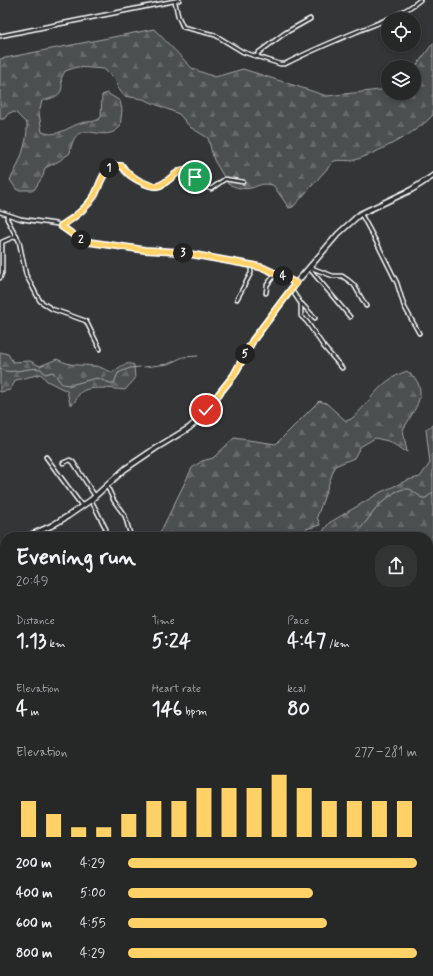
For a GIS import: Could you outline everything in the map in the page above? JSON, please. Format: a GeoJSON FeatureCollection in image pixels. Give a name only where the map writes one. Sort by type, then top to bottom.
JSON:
{"type":"FeatureCollection","features":[{"type":"Feature","properties":{"kind":"street"},"geometry":{"type":"LineString","coordinates":[[0,36],[179,0]]}},
{"type":"Feature","properties":{"kind":"street"},"geometry":{"type":"LineString","coordinates":[[175,2],[178,16],[183,27],[214,35],[257,57],[273,63],[285,64],[325,44],[411,7],[420,0]]}},
{"type":"Feature","properties":{"kind":"street"},"geometry":{"type":"LineString","coordinates":[[257,57],[258,53],[284,33],[310,19]]}},
{"type":"Feature","properties":{"kind":"street"},"geometry":{"type":"LineString","coordinates":[[61,226],[82,210],[94,196],[102,178],[109,168],[115,165],[122,166],[130,176],[154,186],[161,185],[171,176],[184,170],[192,173],[198,184],[211,189],[225,179],[243,182]]}},
{"type":"Feature","properties":{"kind":"street"},"geometry":{"type":"LineString","coordinates":[[38,532],[55,525],[96,496],[125,469],[189,428],[198,420],[234,375],[253,340],[291,289],[338,234],[360,214],[411,190],[433,176]]}},
{"type":"Feature","properties":{"kind":"street"},"geometry":{"type":"LineString","coordinates":[[0,212],[61,226],[82,241],[145,250],[179,252],[251,265],[276,273],[296,283]]}},
{"type":"Feature","properties":{"kind":"street"},"geometry":{"type":"LineString","coordinates":[[360,214],[379,247],[396,283],[404,306],[419,333]]}},
{"type":"Feature","properties":{"kind":"street"},"geometry":{"type":"LineString","coordinates":[[8,215],[7,219],[16,236],[26,275],[40,301],[52,309],[86,321],[100,349]]}},
{"type":"Feature","properties":{"kind":"street"},"geometry":{"type":"LineString","coordinates":[[0,278],[2,273],[2,242],[3,240],[16,236]]}},
{"type":"Feature","properties":{"kind":"street"},"geometry":{"type":"LineString","coordinates":[[237,299],[251,273],[251,265]]}},
{"type":"Feature","properties":{"kind":"street"},"geometry":{"type":"LineString","coordinates":[[309,267],[333,276],[342,276],[348,280],[354,285],[366,306]]}},
{"type":"Feature","properties":{"kind":"street"},"geometry":{"type":"LineString","coordinates":[[309,267],[350,317]]}},
{"type":"Feature","properties":{"kind":"street"},"geometry":{"type":"LineString","coordinates":[[266,293],[267,285],[276,273]]}},
{"type":"Feature","properties":{"kind":"street"},"geometry":{"type":"LineString","coordinates":[[291,289],[301,304],[315,318]]}},
{"type":"Feature","properties":{"kind":"street"},"geometry":{"type":"LineString","coordinates":[[301,304],[301,316],[342,368]]}},
{"type":"Feature","properties":{"kind":"street"},"geometry":{"type":"LineString","coordinates":[[46,458],[82,506]]}},
{"type":"Feature","properties":{"kind":"street"},"geometry":{"type":"LineString","coordinates":[[63,463],[70,460],[73,462],[96,496]]}},
{"type":"Feature","properties":{"kind":"street"},"geometry":{"type":"LineString","coordinates":[[107,486],[114,501],[125,516],[130,532]]}},
{"type":"Feature","properties":{"kind":"street"},"geometry":{"type":"LineString","coordinates":[[90,500],[106,529],[106,532]]}},
{"type":"Feature","properties":{"kind":"green space"},"geometry":{"type":"Polygon","coordinates":[[[154,29],[193,69],[215,77],[243,69],[327,96],[381,90],[381,100],[421,100],[421,60],[433,43],[433,115],[408,135],[374,152],[355,160],[334,161],[293,207],[289,208],[273,185],[263,184],[245,189],[228,184],[214,160],[208,138],[190,127],[179,114],[143,99],[124,96],[118,88],[116,81],[104,69],[77,67],[65,71],[61,79],[62,89],[58,94],[42,101],[39,113],[42,132],[48,134],[58,133],[81,123],[99,119],[101,117],[102,95],[107,93],[120,101],[122,110],[120,127],[113,132],[105,134],[84,132],[78,134],[73,141],[70,153],[59,161],[45,168],[43,176],[34,190],[17,190],[10,180],[22,153],[26,139],[27,124],[15,112],[9,113],[4,119],[0,119],[0,59],[154,29]]]}},
{"type":"Feature","properties":{"kind":"green space"},"geometry":{"type":"Polygon","coordinates":[[[0,352],[8,354],[13,362],[30,361],[40,366],[57,359],[71,364],[97,366],[113,372],[123,365],[131,364],[134,365],[135,379],[125,390],[95,388],[84,391],[79,394],[73,404],[70,404],[67,391],[47,381],[41,374],[16,380],[10,390],[0,392],[0,352]]]}},
{"type":"Feature","properties":{"kind":"green space"},"geometry":{"type":"Polygon","coordinates":[[[407,371],[415,378],[419,385],[420,392],[416,407],[403,430],[407,452],[388,441],[375,438],[360,447],[354,458],[335,466],[317,517],[320,525],[306,529],[305,532],[160,532],[192,468],[202,461],[213,458],[234,438],[276,444],[319,401],[326,403],[346,421],[351,419],[358,412],[381,386],[397,375],[407,371]]]}},
{"type":"Feature","properties":{"kind":"green space"},"geometry":{"type":"Polygon","coordinates":[[[433,425],[433,532],[323,532],[329,523],[381,492],[408,480],[420,477],[430,463],[426,429],[433,425]]]}},
{"type":"Feature","properties":{"kind":"waterway"},"geometry":{"type":"LineString","coordinates":[[144,367],[168,364],[183,357],[198,356]]}},
{"type":"Feature","properties":{"kind":"waterway"},"geometry":{"type":"LineString","coordinates":[[0,369],[9,372],[36,368],[41,369],[45,374],[53,372],[62,384],[70,385],[97,378],[114,383],[118,373],[130,368],[140,367]]}},
{"type":"Feature","properties":{"kind":"waterway"},"geometry":{"type":"LineString","coordinates":[[358,532],[379,505],[395,492],[403,489],[410,489],[422,498],[426,498],[433,492]]}},
{"type":"Feature","properties":{"kind":"route"},"geometry":{"type":"LineString","coordinates":[[195,177],[188,170],[184,170],[171,176],[167,182],[154,186],[145,184],[130,176],[122,166],[112,166],[102,178],[94,196],[73,219],[61,226],[82,241],[145,250],[179,252],[251,265],[264,268],[296,283],[253,340],[234,375],[206,410]]}}]}
